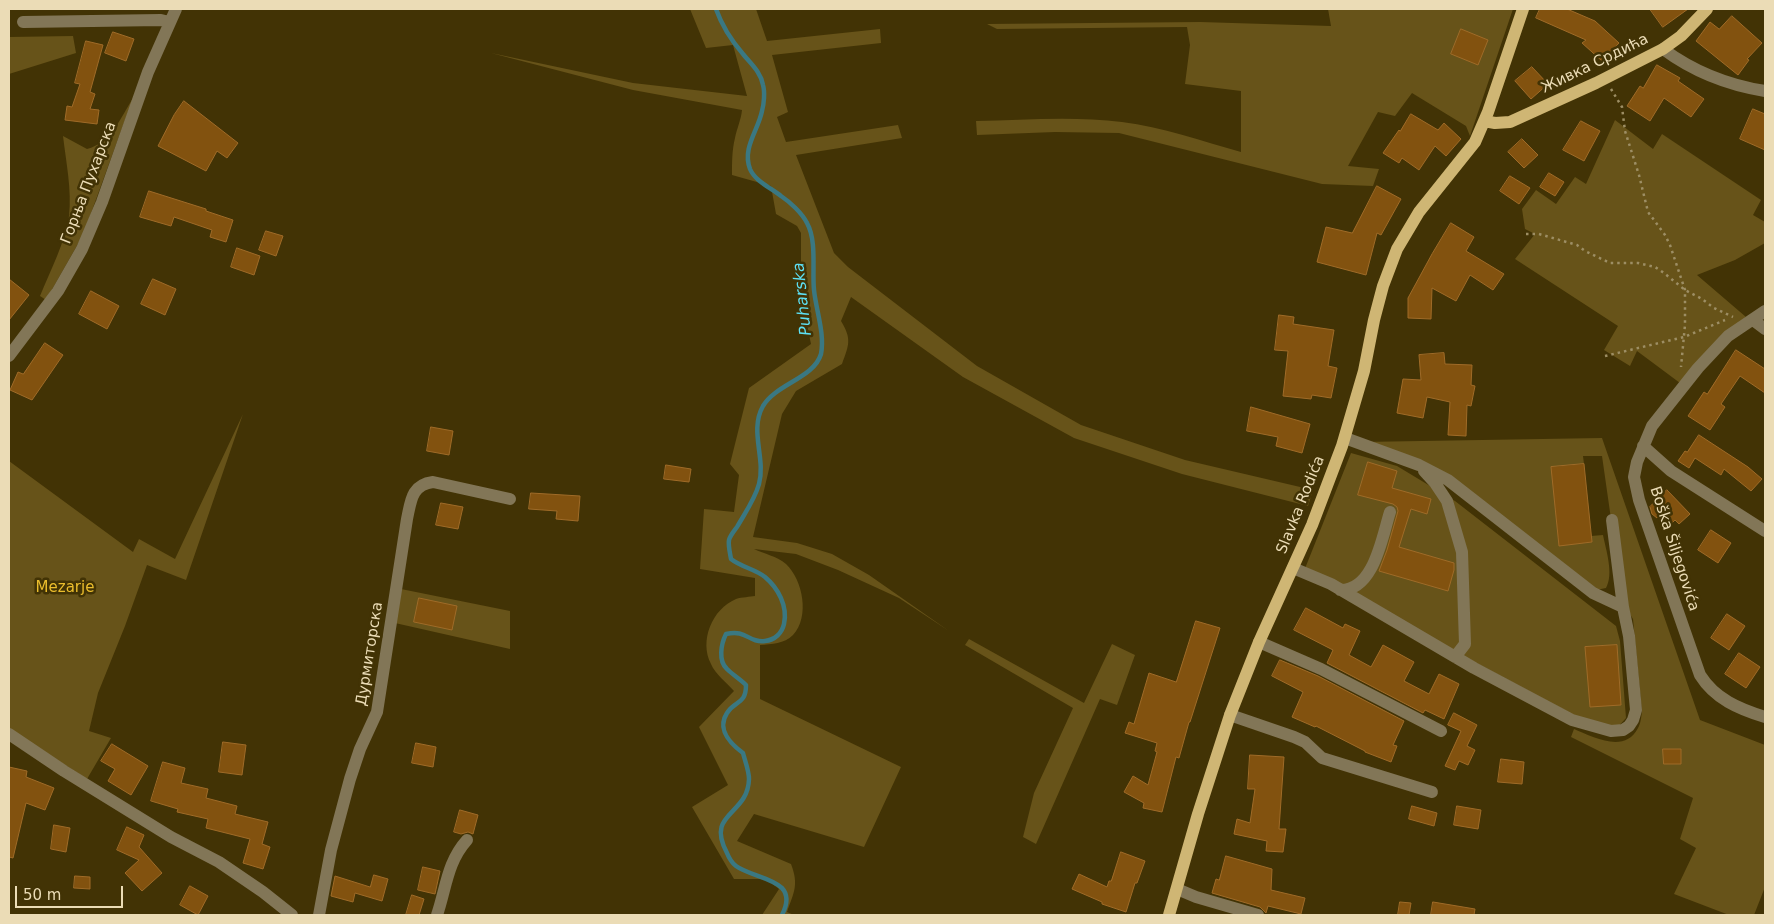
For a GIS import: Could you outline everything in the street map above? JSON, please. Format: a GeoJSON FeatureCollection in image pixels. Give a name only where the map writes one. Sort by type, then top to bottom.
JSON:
{"type":"FeatureCollection","features":[{"type":"Feature","properties":{"kind":"main road","name":"Slavka Rodića"},"geometry":{"type":"LineString","coordinates":[[1169,915],[1230,715],[1259,642],[1315,517],[1345,438],[1364,371],[1383,286],[1397,249],[1419,212],[1475,142],[1523,9]]}},
{"type":"Feature","properties":{"kind":"main road","name":"Живка Срдића"},"geometry":{"type":"LineString","coordinates":[[1484,121],[1496,123],[1510,122],[1606,78],[1663,49],[1681,36],[1707,9]]}},
{"type":"Feature","properties":{"kind":"street","name":"Горња Пухарска"},"geometry":{"type":"LineString","coordinates":[[9,356],[33,327],[58,291],[82,249],[102,202],[148,72],[176,9]]}},
{"type":"Feature","properties":{"kind":"street"},"geometry":{"type":"LineString","coordinates":[[23,22],[161,20],[170,22]]}},
{"type":"Feature","properties":{"kind":"street"},"geometry":{"type":"LineString","coordinates":[[1663,49],[1697,71],[1722,81],[1765,91]]}},
{"type":"Feature","properties":{"kind":"street","name":"Boška Šiljegovića"},"geometry":{"type":"LineString","coordinates":[[1765,311],[1728,336],[1652,426],[1637,462],[1634,477],[1639,500],[1700,675],[1717,695],[1741,709],[1765,717]]}},
{"type":"Feature","properties":{"kind":"street"},"geometry":{"type":"LineString","coordinates":[[1751,322],[1765,329]]}},
{"type":"Feature","properties":{"kind":"street"},"geometry":{"type":"LineString","coordinates":[[1345,438],[1419,465],[1448,480],[1593,593],[1623,606]]}},
{"type":"Feature","properties":{"kind":"street"},"geometry":{"type":"LineString","coordinates":[[1643,446],[1672,471],[1765,531]]}},
{"type":"Feature","properties":{"kind":"street"},"geometry":{"type":"LineString","coordinates":[[1419,465],[1435,483],[1447,501],[1462,552],[1464,644],[1455,657]]}},
{"type":"Feature","properties":{"kind":"street","name":"Дурмиторска"},"geometry":{"type":"LineString","coordinates":[[319,915],[331,850],[350,780],[360,749],[377,712],[407,519],[414,493],[424,483],[433,482],[510,499]]}},
{"type":"Feature","properties":{"kind":"street"},"geometry":{"type":"LineString","coordinates":[[1340,590],[1355,587],[1371,570],[1390,512]]}},
{"type":"Feature","properties":{"kind":"street"},"geometry":{"type":"LineString","coordinates":[[1293,568],[1331,584],[1455,657],[1572,720],[1611,731],[1623,730],[1633,720],[1636,710],[1629,636],[1623,606],[1612,520]]}},
{"type":"Feature","properties":{"kind":"street"},"geometry":{"type":"LineString","coordinates":[[1259,642],[1321,669],[1441,731]]}},
{"type":"Feature","properties":{"kind":"street"},"geometry":{"type":"LineString","coordinates":[[1230,715],[1305,742],[1322,758],[1432,792]]}},
{"type":"Feature","properties":{"kind":"street"},"geometry":{"type":"LineString","coordinates":[[9,734],[64,771],[163,832],[219,862],[263,892],[292,915]]}},
{"type":"Feature","properties":{"kind":"street"},"geometry":{"type":"LineString","coordinates":[[438,915],[452,862],[467,840]]}},
{"type":"Feature","properties":{"kind":"street"},"geometry":{"type":"LineString","coordinates":[[1176,888],[1196,897],[1258,915]]}},
{"type":"Feature","properties":{"kind":"path"},"geometry":{"type":"LineString","coordinates":[[1606,78],[1622,107],[1626,131],[1648,212],[1670,245],[1685,290],[1680,391]]}},
{"type":"Feature","properties":{"kind":"path"},"geometry":{"type":"LineString","coordinates":[[1526,234],[1539,234],[1577,244],[1585,252],[1610,263],[1638,263],[1655,267],[1664,272],[1685,290],[1714,308],[1751,322]]}},
{"type":"Feature","properties":{"kind":"path"},"geometry":{"type":"LineString","coordinates":[[1605,356],[1684,337],[1718,324],[1732,316]]}},
{"type":"Feature","properties":{"kind":"green space"},"geometry":{"type":"Polygon","coordinates":[[[690,9],[756,9],[767,41],[880,29],[881,43],[772,55],[788,112],[777,117],[786,142],[898,125],[902,138],[796,155],[834,253],[848,267],[977,366],[1081,425],[1185,460],[1313,490],[1308,506],[1182,474],[1074,438],[963,377],[851,297],[841,321],[848,338],[842,364],[796,391],[782,414],[753,537],[797,543],[832,554],[869,575],[949,631],[899,598],[838,570],[796,554],[754,549],[779,559],[792,571],[800,589],[803,609],[798,627],[793,635],[778,643],[760,645],[760,699],[901,767],[864,847],[754,814],[737,841],[791,864],[795,883],[787,912],[794,915],[762,915],[779,889],[766,879],[734,879],[692,807],[728,785],[699,727],[734,691],[711,664],[706,646],[707,636],[714,618],[720,610],[738,598],[755,596],[755,578],[700,569],[704,509],[734,512],[739,475],[730,464],[749,388],[811,344],[801,296],[801,233],[797,226],[776,214],[771,186],[732,175],[733,147],[742,110],[633,90],[491,53],[633,83],[747,96],[733,45],[706,48],[690,9]]]}},
{"type":"Feature","properties":{"kind":"green space"},"geometry":{"type":"Polygon","coordinates":[[[1328,9],[1513,9],[1470,136],[1466,126],[1412,93],[1395,116],[1378,112],[1348,166],[1379,169],[1373,186],[1322,184],[1119,133],[1055,132],[977,135],[976,121],[1104,120],[1152,127],[1241,152],[1241,91],[1185,84],[1190,45],[1187,27],[997,29],[987,24],[1200,22],[1331,26],[1328,9]]]}},
{"type":"Feature","properties":{"kind":"green space"},"geometry":{"type":"Polygon","coordinates":[[[73,36],[76,53],[9,74],[9,37],[73,36]]]}},
{"type":"Feature","properties":{"kind":"green space"},"geometry":{"type":"Polygon","coordinates":[[[133,98],[83,235],[46,300],[40,296],[61,247],[69,216],[69,186],[63,136],[87,149],[95,146],[109,135],[120,121],[133,98]]]}},
{"type":"Feature","properties":{"kind":"green space"},"geometry":{"type":"Polygon","coordinates":[[[1615,120],[1653,149],[1662,134],[1761,200],[1753,215],[1765,222],[1765,243],[1735,260],[1697,275],[1746,317],[1680,383],[1637,351],[1630,366],[1604,350],[1618,326],[1515,259],[1535,234],[1525,229],[1522,209],[1536,190],[1556,204],[1575,177],[1586,184],[1615,120]]]}},
{"type":"Feature","properties":{"kind":"green space","name":"Mezarje"},"geometry":{"type":"Polygon","coordinates":[[[243,414],[186,580],[147,565],[98,693],[89,731],[111,738],[87,779],[9,729],[9,461],[133,552],[139,539],[175,559],[243,414]]]}},
{"type":"Feature","properties":{"kind":"green space"},"geometry":{"type":"Polygon","coordinates":[[[1602,438],[1700,720],[1765,745],[1765,887],[1754,915],[1729,915],[1674,894],[1696,848],[1680,839],[1693,798],[1571,737],[1574,729],[1608,741],[1617,742],[1625,740],[1632,736],[1638,728],[1642,712],[1633,619],[1623,603],[1602,456],[1583,456],[1584,464],[1552,467],[1559,545],[1592,542],[1591,536],[1603,535],[1609,562],[1609,576],[1606,588],[1596,590],[1447,475],[1361,442],[1602,438]]]}},
{"type":"Feature","properties":{"kind":"green space"},"geometry":{"type":"Polygon","coordinates":[[[1351,453],[1397,466],[1455,501],[1616,626],[1620,641],[1626,718],[1617,728],[1600,729],[1304,571],[1351,453]]]}},
{"type":"Feature","properties":{"kind":"green space"},"geometry":{"type":"Polygon","coordinates":[[[401,589],[510,611],[510,649],[395,623],[401,589]]]}},
{"type":"Feature","properties":{"kind":"green space"},"geometry":{"type":"Polygon","coordinates":[[[969,639],[1084,703],[1112,644],[1135,655],[1117,705],[1100,699],[1036,844],[1023,837],[1034,793],[1073,708],[965,645],[969,639]]]}},
{"type":"Feature","properties":{"kind":"building"},"geometry":{"type":"Polygon","coordinates":[[[1540,9],[1567,9],[1595,21],[1619,43],[1602,61],[1582,43],[1586,40],[1536,18],[1540,9]]]}},
{"type":"Feature","properties":{"kind":"building"},"geometry":{"type":"Polygon","coordinates":[[[1650,9],[1688,9],[1663,27],[1650,9]]]}},
{"type":"Feature","properties":{"kind":"building"},"geometry":{"type":"Polygon","coordinates":[[[1732,16],[1762,43],[1747,59],[1749,60],[1738,75],[1696,41],[1710,22],[1719,29],[1732,16]]]}},
{"type":"Feature","properties":{"kind":"building"},"geometry":{"type":"Polygon","coordinates":[[[1461,29],[1488,40],[1478,65],[1451,54],[1461,29]]]}},
{"type":"Feature","properties":{"kind":"building"},"geometry":{"type":"Polygon","coordinates":[[[113,32],[134,39],[126,61],[105,53],[113,32]]]}},
{"type":"Feature","properties":{"kind":"building"},"geometry":{"type":"Polygon","coordinates":[[[86,41],[103,45],[90,92],[95,94],[90,109],[99,110],[97,124],[65,120],[67,106],[72,107],[80,84],[75,83],[86,41]]]}},
{"type":"Feature","properties":{"kind":"building"},"geometry":{"type":"Polygon","coordinates":[[[1657,65],[1680,78],[1678,81],[1704,99],[1691,117],[1664,98],[1650,121],[1627,106],[1640,86],[1643,88],[1657,65]]]}},
{"type":"Feature","properties":{"kind":"building"},"geometry":{"type":"Polygon","coordinates":[[[1532,67],[1548,84],[1531,99],[1515,81],[1532,67]]]}},
{"type":"Feature","properties":{"kind":"building"},"geometry":{"type":"Polygon","coordinates":[[[184,101],[238,143],[227,158],[217,151],[206,171],[158,146],[174,115],[184,101]]]}},
{"type":"Feature","properties":{"kind":"building"},"geometry":{"type":"Polygon","coordinates":[[[1753,109],[1765,114],[1765,150],[1740,139],[1753,109]]]}},
{"type":"Feature","properties":{"kind":"building"},"geometry":{"type":"Polygon","coordinates":[[[1411,114],[1438,130],[1444,123],[1461,139],[1446,156],[1435,146],[1419,170],[1402,158],[1399,163],[1383,153],[1411,114]]]}},
{"type":"Feature","properties":{"kind":"building"},"geometry":{"type":"Polygon","coordinates":[[[1581,121],[1600,131],[1584,161],[1563,150],[1581,121]]]}},
{"type":"Feature","properties":{"kind":"building"},"geometry":{"type":"Polygon","coordinates":[[[1522,139],[1538,155],[1524,168],[1508,152],[1522,139]]]}},
{"type":"Feature","properties":{"kind":"building"},"geometry":{"type":"Polygon","coordinates":[[[1549,173],[1564,182],[1555,196],[1540,187],[1549,173]]]}},
{"type":"Feature","properties":{"kind":"building"},"geometry":{"type":"Polygon","coordinates":[[[1510,176],[1530,188],[1519,204],[1500,191],[1510,176]]]}},
{"type":"Feature","properties":{"kind":"building"},"geometry":{"type":"Polygon","coordinates":[[[1377,186],[1401,199],[1381,235],[1377,233],[1366,275],[1317,262],[1326,227],[1352,233],[1377,186]]]}},
{"type":"Feature","properties":{"kind":"building"},"geometry":{"type":"Polygon","coordinates":[[[149,191],[206,209],[206,211],[233,220],[226,242],[210,237],[212,230],[174,217],[171,226],[140,217],[149,191]]]}},
{"type":"Feature","properties":{"kind":"building"},"geometry":{"type":"Polygon","coordinates":[[[1451,223],[1474,237],[1466,251],[1504,274],[1493,290],[1470,275],[1456,301],[1432,288],[1431,319],[1408,318],[1408,298],[1451,223]]]}},
{"type":"Feature","properties":{"kind":"building"},"geometry":{"type":"Polygon","coordinates":[[[266,231],[283,236],[276,256],[259,250],[266,231]]]}},
{"type":"Feature","properties":{"kind":"building"},"geometry":{"type":"Polygon","coordinates":[[[237,248],[260,256],[254,275],[231,267],[237,248]]]}},
{"type":"Feature","properties":{"kind":"building"},"geometry":{"type":"Polygon","coordinates":[[[9,279],[29,295],[9,320],[9,279]]]}},
{"type":"Feature","properties":{"kind":"building"},"geometry":{"type":"Polygon","coordinates":[[[153,279],[176,289],[165,315],[141,304],[153,279]]]}},
{"type":"Feature","properties":{"kind":"building"},"geometry":{"type":"Polygon","coordinates":[[[91,291],[119,306],[107,329],[79,314],[91,291]]]}},
{"type":"Feature","properties":{"kind":"building"},"geometry":{"type":"Polygon","coordinates":[[[1279,315],[1294,317],[1293,324],[1334,330],[1328,366],[1337,368],[1331,398],[1312,395],[1311,399],[1283,396],[1288,351],[1275,350],[1279,315]]]}},
{"type":"Feature","properties":{"kind":"building"},"geometry":{"type":"Polygon","coordinates":[[[45,343],[63,355],[32,400],[10,390],[18,372],[23,374],[45,343]]]}},
{"type":"Feature","properties":{"kind":"building"},"geometry":{"type":"Polygon","coordinates":[[[1736,350],[1765,369],[1765,393],[1740,376],[1721,404],[1725,407],[1710,430],[1688,416],[1704,392],[1707,394],[1736,350]]]}},
{"type":"Feature","properties":{"kind":"building"},"geometry":{"type":"Polygon","coordinates":[[[1444,353],[1445,364],[1472,365],[1471,385],[1475,386],[1471,406],[1467,405],[1466,436],[1448,435],[1450,402],[1427,397],[1423,418],[1397,413],[1403,379],[1421,380],[1419,355],[1444,353]]]}},
{"type":"Feature","properties":{"kind":"building"},"geometry":{"type":"Polygon","coordinates":[[[1251,407],[1310,424],[1302,453],[1276,446],[1278,437],[1247,431],[1251,407]]]}},
{"type":"Feature","properties":{"kind":"building"},"geometry":{"type":"Polygon","coordinates":[[[431,427],[453,431],[449,455],[427,451],[431,427]]]}},
{"type":"Feature","properties":{"kind":"building"},"geometry":{"type":"Polygon","coordinates":[[[1699,435],[1748,467],[1762,479],[1751,491],[1724,469],[1721,475],[1695,458],[1689,468],[1678,461],[1699,435]]]}},
{"type":"Feature","properties":{"kind":"building"},"geometry":{"type":"Polygon","coordinates":[[[1368,462],[1397,471],[1392,488],[1431,499],[1427,514],[1411,509],[1399,547],[1454,563],[1448,591],[1379,571],[1398,511],[1397,507],[1393,504],[1358,495],[1368,462]]]}},
{"type":"Feature","properties":{"kind":"building"},"geometry":{"type":"Polygon","coordinates":[[[1584,464],[1592,542],[1559,546],[1551,467],[1584,464]]]}},
{"type":"Feature","properties":{"kind":"building"},"geometry":{"type":"Polygon","coordinates":[[[666,465],[691,469],[689,482],[664,479],[666,465]]]}},
{"type":"Feature","properties":{"kind":"building"},"geometry":{"type":"Polygon","coordinates":[[[1667,490],[1690,514],[1679,524],[1675,520],[1669,526],[1659,516],[1657,518],[1652,514],[1650,507],[1667,490]]]}},
{"type":"Feature","properties":{"kind":"building"},"geometry":{"type":"Polygon","coordinates":[[[531,493],[580,496],[578,521],[556,519],[557,511],[529,509],[531,493]]]}},
{"type":"Feature","properties":{"kind":"building"},"geometry":{"type":"Polygon","coordinates":[[[441,503],[463,507],[458,529],[436,525],[441,503]]]}},
{"type":"Feature","properties":{"kind":"building"},"geometry":{"type":"Polygon","coordinates":[[[1711,530],[1731,543],[1718,563],[1698,550],[1711,530]]]}},
{"type":"Feature","properties":{"kind":"building"},"geometry":{"type":"Polygon","coordinates":[[[419,598],[457,606],[452,630],[414,622],[419,598]]]}},
{"type":"Feature","properties":{"kind":"building"},"geometry":{"type":"Polygon","coordinates":[[[1306,608],[1343,628],[1345,624],[1360,631],[1349,655],[1371,667],[1383,645],[1414,662],[1404,681],[1429,694],[1439,674],[1459,684],[1444,719],[1425,710],[1423,713],[1327,663],[1333,650],[1294,630],[1306,608]]]}},
{"type":"Feature","properties":{"kind":"building"},"geometry":{"type":"Polygon","coordinates":[[[1727,614],[1745,626],[1729,650],[1711,638],[1727,614]]]}},
{"type":"Feature","properties":{"kind":"building"},"geometry":{"type":"Polygon","coordinates":[[[1196,621],[1220,628],[1179,758],[1176,757],[1162,812],[1143,808],[1144,803],[1124,792],[1133,776],[1148,785],[1157,752],[1155,751],[1157,743],[1125,733],[1129,722],[1134,724],[1149,673],[1176,682],[1196,621]]]}},
{"type":"Feature","properties":{"kind":"building"},"geometry":{"type":"Polygon","coordinates":[[[1617,645],[1621,705],[1590,707],[1585,647],[1617,645]]]}},
{"type":"Feature","properties":{"kind":"building"},"geometry":{"type":"Polygon","coordinates":[[[1739,653],[1760,667],[1746,688],[1725,674],[1739,653]]]}},
{"type":"Feature","properties":{"kind":"building"},"geometry":{"type":"Polygon","coordinates":[[[1280,660],[1318,676],[1404,721],[1393,745],[1397,746],[1391,762],[1365,752],[1316,726],[1292,717],[1303,692],[1272,676],[1280,660]]]}},
{"type":"Feature","properties":{"kind":"building"},"geometry":{"type":"Polygon","coordinates":[[[1454,713],[1477,725],[1467,746],[1475,750],[1468,765],[1459,761],[1455,770],[1445,766],[1461,731],[1448,725],[1454,713]]]}},
{"type":"Feature","properties":{"kind":"building"},"geometry":{"type":"Polygon","coordinates":[[[223,742],[246,745],[242,775],[219,772],[223,742]]]}},
{"type":"Feature","properties":{"kind":"building"},"geometry":{"type":"Polygon","coordinates":[[[416,743],[436,747],[433,767],[412,763],[416,743]]]}},
{"type":"Feature","properties":{"kind":"building"},"geometry":{"type":"Polygon","coordinates":[[[112,744],[148,766],[131,795],[108,781],[115,769],[101,761],[112,744]]]}},
{"type":"Feature","properties":{"kind":"building"},"geometry":{"type":"Polygon","coordinates":[[[1663,749],[1681,749],[1681,764],[1664,764],[1663,749]]]}},
{"type":"Feature","properties":{"kind":"building"},"geometry":{"type":"Polygon","coordinates":[[[1250,755],[1284,757],[1279,829],[1286,829],[1283,852],[1266,851],[1267,841],[1234,834],[1237,819],[1250,823],[1255,789],[1248,789],[1250,755]]]}},
{"type":"Feature","properties":{"kind":"building"},"geometry":{"type":"Polygon","coordinates":[[[1501,759],[1524,762],[1522,784],[1498,782],[1501,759]]]}},
{"type":"Feature","properties":{"kind":"building"},"geometry":{"type":"Polygon","coordinates":[[[163,762],[185,768],[181,783],[208,789],[206,798],[237,806],[235,814],[268,822],[262,844],[270,847],[263,869],[243,863],[250,839],[206,828],[208,819],[177,812],[178,809],[151,801],[163,762]]]}},
{"type":"Feature","properties":{"kind":"building"},"geometry":{"type":"Polygon","coordinates":[[[9,767],[27,771],[26,777],[54,788],[45,810],[26,803],[13,858],[9,857],[9,767]]]}},
{"type":"Feature","properties":{"kind":"building"},"geometry":{"type":"Polygon","coordinates":[[[1412,806],[1437,813],[1434,826],[1409,819],[1412,806]]]}},
{"type":"Feature","properties":{"kind":"building"},"geometry":{"type":"Polygon","coordinates":[[[1457,806],[1481,810],[1478,829],[1454,825],[1457,806]]]}},
{"type":"Feature","properties":{"kind":"building"},"geometry":{"type":"Polygon","coordinates":[[[460,810],[478,815],[473,834],[454,832],[460,810]]]}},
{"type":"Feature","properties":{"kind":"building"},"geometry":{"type":"Polygon","coordinates":[[[54,825],[70,828],[66,852],[51,849],[54,825]]]}},
{"type":"Feature","properties":{"kind":"building"},"geometry":{"type":"Polygon","coordinates":[[[127,827],[144,835],[139,847],[162,873],[142,891],[125,873],[139,860],[117,850],[127,827]]]}},
{"type":"Feature","properties":{"kind":"building"},"geometry":{"type":"Polygon","coordinates":[[[1121,852],[1145,861],[1137,883],[1135,883],[1126,912],[1102,904],[1102,902],[1072,889],[1079,874],[1107,887],[1121,852]]]}},
{"type":"Feature","properties":{"kind":"building"},"geometry":{"type":"Polygon","coordinates":[[[1226,856],[1272,869],[1271,890],[1305,898],[1301,914],[1268,906],[1266,913],[1260,907],[1212,893],[1216,879],[1219,880],[1226,856]]]}},
{"type":"Feature","properties":{"kind":"building"},"geometry":{"type":"Polygon","coordinates":[[[423,867],[440,871],[435,894],[418,890],[423,867]]]}},
{"type":"Feature","properties":{"kind":"building"},"geometry":{"type":"Polygon","coordinates":[[[374,875],[388,879],[382,901],[355,893],[353,902],[331,896],[335,876],[370,887],[374,875]]]}},
{"type":"Feature","properties":{"kind":"building"},"geometry":{"type":"Polygon","coordinates":[[[75,876],[90,877],[90,889],[74,888],[75,876]]]}},
{"type":"Feature","properties":{"kind":"building"},"geometry":{"type":"Polygon","coordinates":[[[190,886],[208,896],[198,915],[180,905],[190,886]]]}},
{"type":"Feature","properties":{"kind":"building"},"geometry":{"type":"Polygon","coordinates":[[[412,895],[424,899],[419,915],[406,915],[412,895]]]}},
{"type":"Feature","properties":{"kind":"building"},"geometry":{"type":"Polygon","coordinates":[[[1400,902],[1411,903],[1409,915],[1398,915],[1400,902]]]}},
{"type":"Feature","properties":{"kind":"building"},"geometry":{"type":"Polygon","coordinates":[[[1433,902],[1475,909],[1474,915],[1431,915],[1433,902]]]}},
{"type":"Feature","properties":{"kind":"waterway","name":"Puharska"},"geometry":{"type":"LineString","coordinates":[[716,9],[731,38],[758,72],[762,80],[764,88],[763,108],[749,147],[748,161],[752,173],[759,181],[796,208],[805,219],[810,230],[813,247],[814,290],[822,338],[821,354],[811,369],[769,398],[763,406],[757,425],[761,464],[759,484],[752,501],[731,535],[729,542],[731,559],[761,574],[774,586],[781,598],[785,611],[784,624],[778,636],[765,641],[755,640],[739,633],[726,634],[721,652],[724,666],[746,685],[744,696],[727,713],[723,725],[726,736],[743,753],[749,779],[747,791],[742,800],[724,821],[721,829],[722,840],[729,857],[736,866],[781,887],[786,894],[786,903],[782,915]]}}]}
